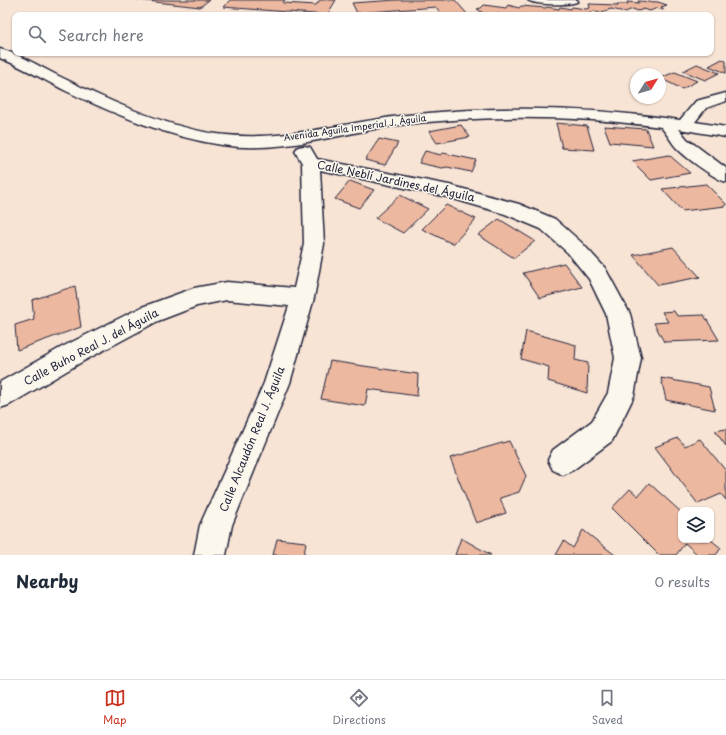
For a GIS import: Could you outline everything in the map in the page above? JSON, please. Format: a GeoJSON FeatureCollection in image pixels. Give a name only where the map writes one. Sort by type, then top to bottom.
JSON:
{"type":"FeatureCollection","features":[{"type":"Feature","properties":{"kind":"street"},"geometry":{"type":"LineString","coordinates":[[534,0],[572,2]]}},
{"type":"Feature","properties":{"kind":"street","name":"Avenida Aguila Imperial J. Águila"},"geometry":{"type":"LineString","coordinates":[[0,53],[18,60],[80,92],[140,116],[188,132],[224,140],[295,138],[425,117],[489,112],[603,114],[666,122],[726,132]]}},
{"type":"Feature","properties":{"kind":"street"},"geometry":{"type":"LineString","coordinates":[[685,125],[697,106],[726,98]]}},
{"type":"Feature","properties":{"kind":"street"},"geometry":{"type":"LineString","coordinates":[[666,122],[681,143],[706,163],[726,176]]}},
{"type":"Feature","properties":{"kind":"street"},"geometry":{"type":"LineString","coordinates":[[295,138],[311,163]]}},
{"type":"Feature","properties":{"kind":"street","name":"Calle Alcaudón Real J. Águila"},"geometry":{"type":"LineString","coordinates":[[210,555],[216,525],[277,383],[303,298],[314,244],[311,163]]}},
{"type":"Feature","properties":{"kind":"street","name":"Calle Neblí Jardines del Águila"},"geometry":{"type":"LineString","coordinates":[[311,163],[449,190],[512,209],[548,224],[575,248],[597,274],[618,314],[628,358],[621,396],[602,431],[563,460]]}},
{"type":"Feature","properties":{"kind":"street","name":"Calle Buho Real J. del Águila"},"geometry":{"type":"LineString","coordinates":[[0,396],[71,355],[150,314],[194,297],[227,291],[303,298]]}},
{"type":"Feature","properties":{"kind":"building"},"geometry":{"type":"Polygon","coordinates":[[[138,0],[209,0],[200,7],[138,0]]]}},
{"type":"Feature","properties":{"kind":"building"},"geometry":{"type":"Polygon","coordinates":[[[230,0],[285,0],[283,3],[316,5],[320,0],[336,0],[329,12],[288,12],[223,7],[230,0]]]}},
{"type":"Feature","properties":{"kind":"building"},"geometry":{"type":"Polygon","coordinates":[[[396,0],[455,0],[465,12],[440,12],[436,7],[356,12],[352,3],[396,0]]]}},
{"type":"Feature","properties":{"kind":"building"},"geometry":{"type":"Polygon","coordinates":[[[638,1],[658,2],[667,5],[661,7],[664,9],[662,10],[657,8],[650,11],[644,9],[638,11],[633,9],[625,12],[611,9],[602,12],[482,12],[477,9],[484,5],[506,8],[508,5],[519,8],[521,6],[559,9],[560,7],[571,9],[572,7],[586,9],[590,8],[589,4],[618,5],[617,4],[628,4],[627,2],[639,3],[638,1]]]}},
{"type":"Feature","properties":{"kind":"building"},"geometry":{"type":"Polygon","coordinates":[[[722,59],[726,61],[726,73],[709,66],[722,59]]]}},
{"type":"Feature","properties":{"kind":"building"},"geometry":{"type":"Polygon","coordinates":[[[697,64],[719,73],[705,80],[683,71],[697,64]]]}},
{"type":"Feature","properties":{"kind":"building"},"geometry":{"type":"Polygon","coordinates":[[[675,72],[697,81],[682,89],[666,81],[666,76],[675,72]]]}},
{"type":"Feature","properties":{"kind":"building"},"geometry":{"type":"Polygon","coordinates":[[[556,123],[587,126],[594,150],[562,148],[556,123]]]}},
{"type":"Feature","properties":{"kind":"building"},"geometry":{"type":"Polygon","coordinates":[[[461,125],[470,137],[437,143],[429,131],[461,125]]]}},
{"type":"Feature","properties":{"kind":"building"},"geometry":{"type":"Polygon","coordinates":[[[604,126],[646,129],[653,146],[610,142],[604,126]]]}},
{"type":"Feature","properties":{"kind":"building"},"geometry":{"type":"Polygon","coordinates":[[[379,139],[398,143],[385,165],[365,160],[379,139]]]}},
{"type":"Feature","properties":{"kind":"building"},"geometry":{"type":"Polygon","coordinates":[[[425,151],[476,160],[471,172],[447,167],[442,168],[419,163],[425,151]]]}},
{"type":"Feature","properties":{"kind":"building"},"geometry":{"type":"Polygon","coordinates":[[[669,155],[690,173],[651,180],[632,161],[669,155]]]}},
{"type":"Feature","properties":{"kind":"building"},"geometry":{"type":"Polygon","coordinates":[[[350,181],[374,190],[359,208],[335,199],[350,181]]]}},
{"type":"Feature","properties":{"kind":"building"},"geometry":{"type":"Polygon","coordinates":[[[706,184],[726,204],[726,206],[682,211],[662,189],[706,184]]]}},
{"type":"Feature","properties":{"kind":"building"},"geometry":{"type":"Polygon","coordinates":[[[400,195],[428,209],[403,233],[375,218],[400,195]]]}},
{"type":"Feature","properties":{"kind":"building"},"geometry":{"type":"Polygon","coordinates":[[[446,205],[476,219],[453,244],[422,229],[446,205]]]}},
{"type":"Feature","properties":{"kind":"building"},"geometry":{"type":"Polygon","coordinates":[[[499,219],[535,241],[514,258],[478,235],[499,219]]]}},
{"type":"Feature","properties":{"kind":"building"},"geometry":{"type":"Polygon","coordinates":[[[673,247],[700,277],[658,285],[633,255],[673,247]]]}},
{"type":"Feature","properties":{"kind":"building"},"geometry":{"type":"Polygon","coordinates":[[[564,263],[582,287],[540,298],[523,273],[564,263]]]}},
{"type":"Feature","properties":{"kind":"building"},"geometry":{"type":"Polygon","coordinates":[[[75,286],[81,327],[17,350],[15,325],[34,319],[32,300],[75,286]]]}},
{"type":"Feature","properties":{"kind":"building"},"geometry":{"type":"Polygon","coordinates":[[[674,311],[677,316],[704,315],[719,340],[664,342],[654,323],[668,322],[662,312],[674,311]]]}},
{"type":"Feature","properties":{"kind":"building"},"geometry":{"type":"Polygon","coordinates":[[[526,331],[576,345],[575,360],[588,363],[587,393],[548,381],[549,367],[521,359],[526,331]]]}},
{"type":"Feature","properties":{"kind":"building"},"geometry":{"type":"Polygon","coordinates":[[[330,361],[418,374],[417,396],[368,389],[365,406],[321,399],[330,361]]]}},
{"type":"Feature","properties":{"kind":"building"},"geometry":{"type":"Polygon","coordinates":[[[661,378],[709,387],[715,410],[666,400],[661,378]]]}},
{"type":"Feature","properties":{"kind":"building"},"geometry":{"type":"Polygon","coordinates":[[[726,429],[726,446],[715,431],[726,429]]]}},
{"type":"Feature","properties":{"kind":"building"},"geometry":{"type":"Polygon","coordinates":[[[678,438],[685,446],[700,439],[726,471],[726,500],[721,494],[698,504],[655,447],[678,438]]]}},
{"type":"Feature","properties":{"kind":"building"},"geometry":{"type":"Polygon","coordinates":[[[509,441],[526,476],[519,492],[500,498],[506,513],[476,523],[450,458],[509,441]]]}},
{"type":"Feature","properties":{"kind":"building"},"geometry":{"type":"Polygon","coordinates":[[[649,483],[678,509],[678,543],[685,543],[676,555],[659,555],[612,508],[630,489],[638,496],[649,483]]]}},
{"type":"Feature","properties":{"kind":"building"},"geometry":{"type":"Polygon","coordinates":[[[583,530],[615,555],[556,555],[564,541],[573,548],[583,530]]]}},
{"type":"Feature","properties":{"kind":"building"},"geometry":{"type":"Polygon","coordinates":[[[461,538],[491,555],[455,555],[461,538]]]}},
{"type":"Feature","properties":{"kind":"building"},"geometry":{"type":"Polygon","coordinates":[[[277,539],[306,542],[304,555],[273,555],[277,539]]]}},
{"type":"Feature","properties":{"kind":"building"},"geometry":{"type":"Polygon","coordinates":[[[714,542],[721,548],[716,555],[698,555],[685,543],[714,542]]]}}]}
